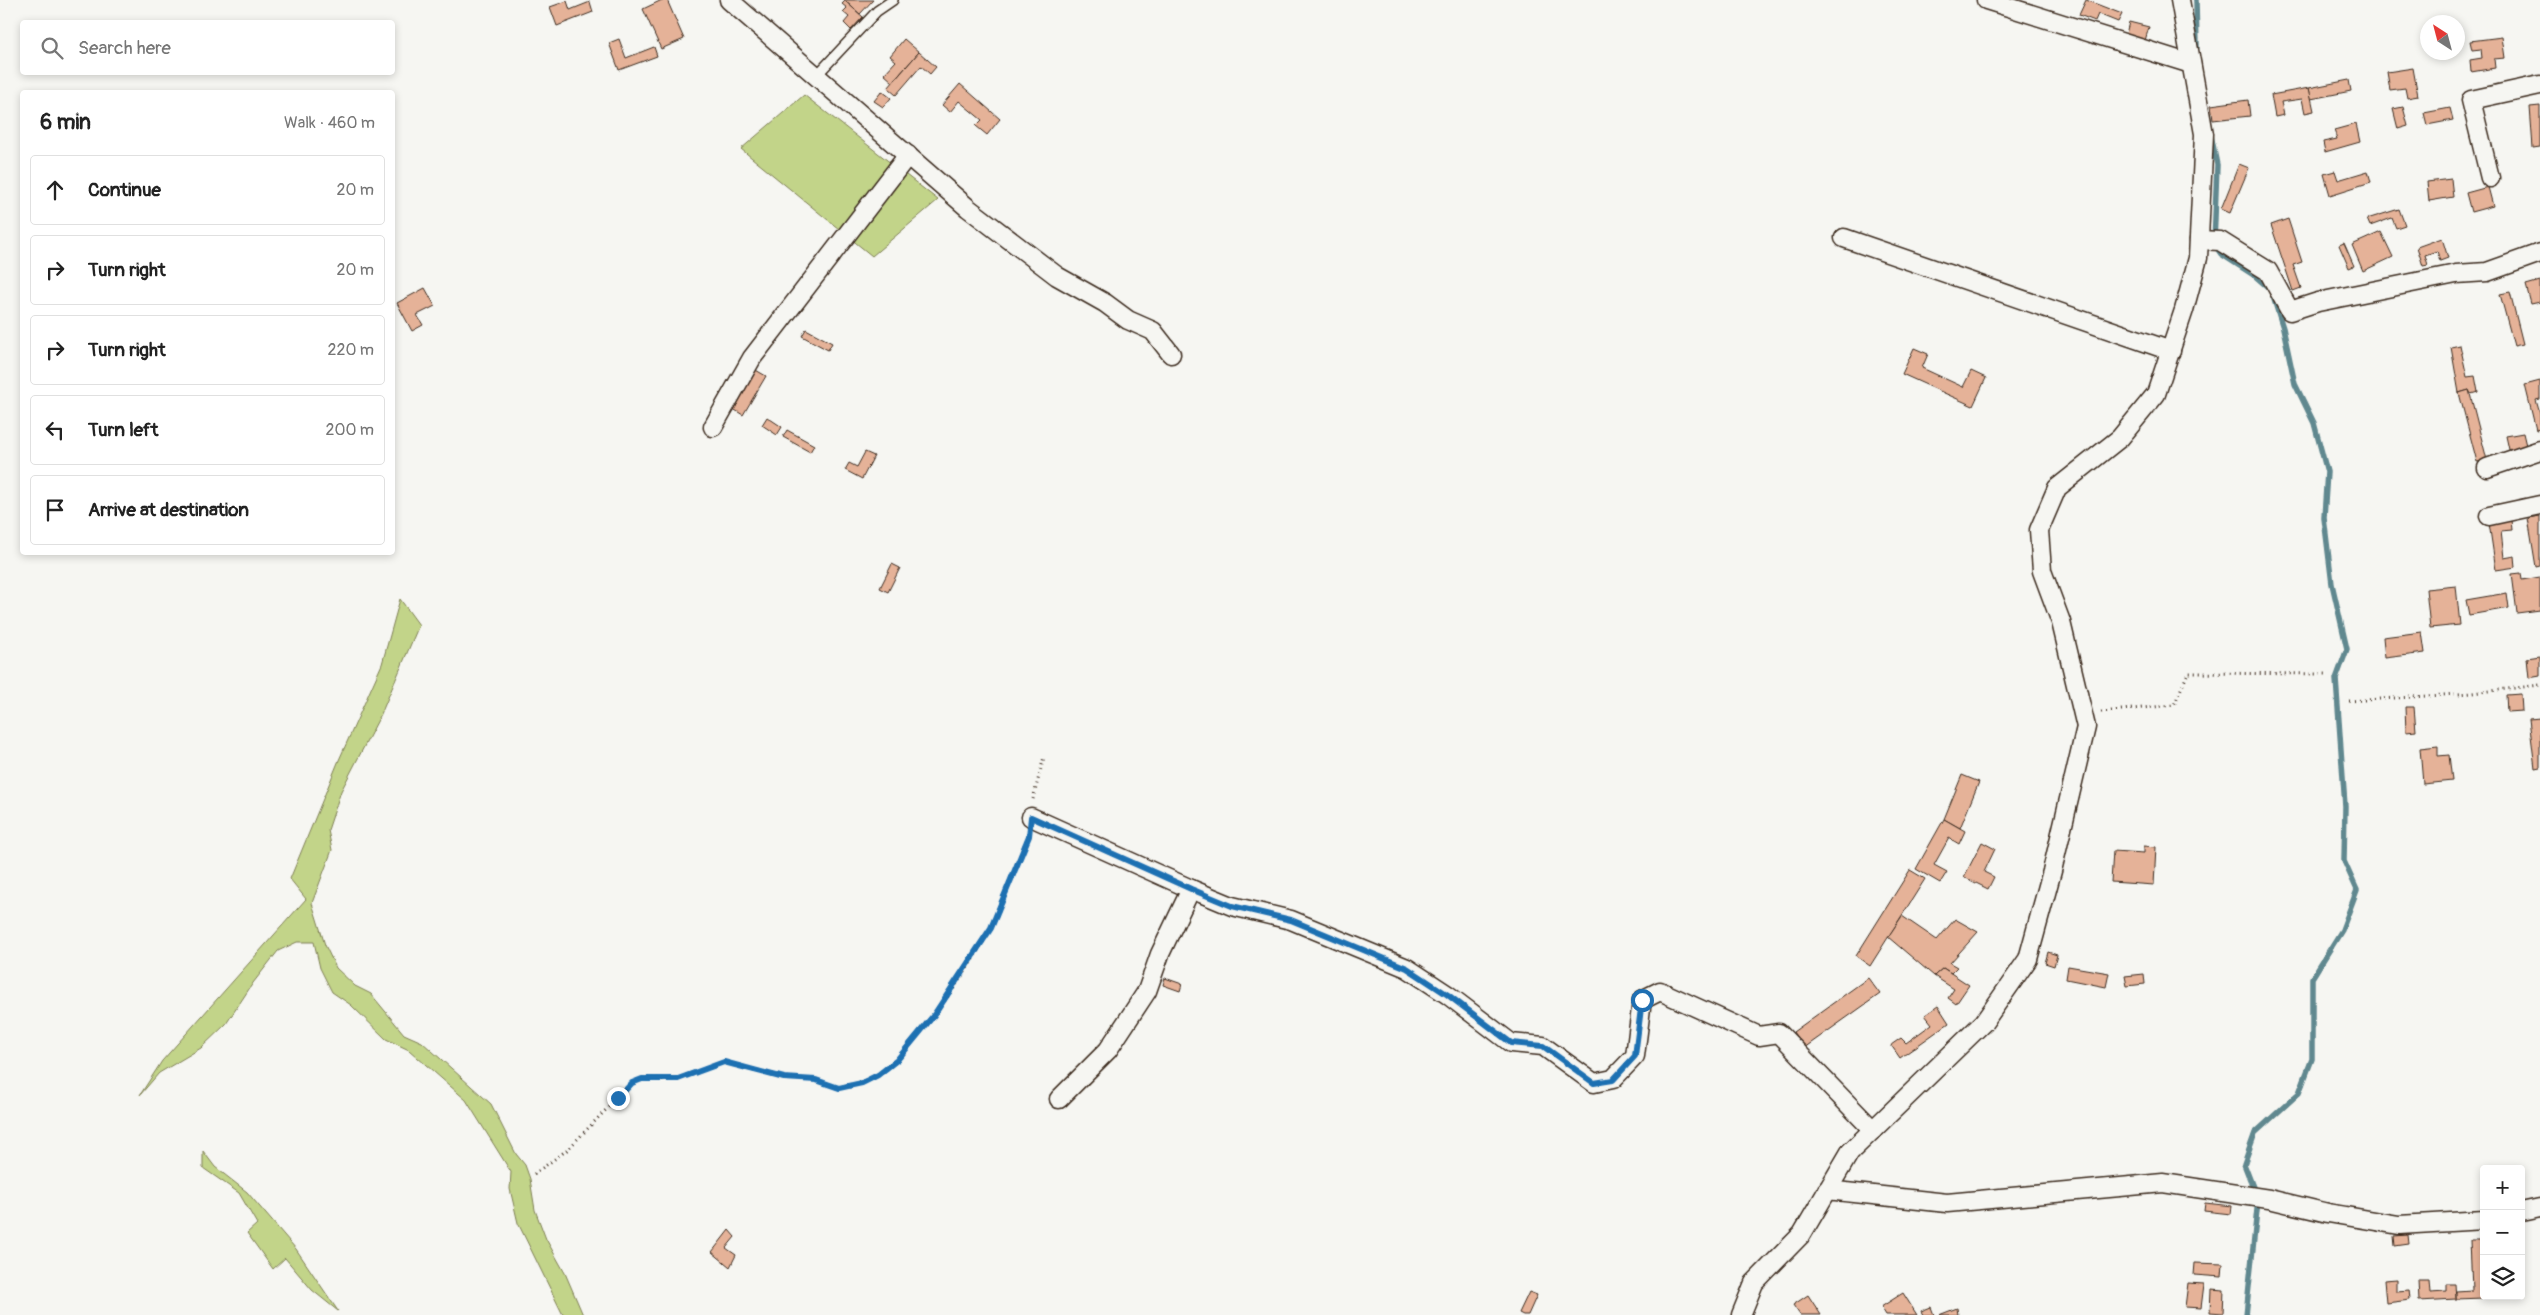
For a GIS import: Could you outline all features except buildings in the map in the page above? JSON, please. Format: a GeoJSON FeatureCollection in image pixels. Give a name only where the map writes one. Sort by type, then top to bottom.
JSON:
{"type":"FeatureCollection","features":[{"type":"Feature","properties":{"kind":"street"},"geometry":{"type":"LineString","coordinates":[[729,0],[968,208],[1057,276],[1128,320],[1152,331],[1171,354]]}},
{"type":"Feature","properties":{"kind":"street"},"geometry":{"type":"LineString","coordinates":[[1986,0],[2191,64]]}},
{"type":"Feature","properties":{"kind":"street"},"geometry":{"type":"LineString","coordinates":[[1741,1315],[1754,1283],[1802,1234],[1850,1152],[1984,1022],[2028,959],[2052,871],[2086,727],[2061,622],[2042,571],[2039,530],[2057,488],[2120,438],[2156,394],[2196,267],[2204,134],[2180,0]]}},
{"type":"Feature","properties":{"kind":"street"},"geometry":{"type":"LineString","coordinates":[[2490,178],[2471,100],[2540,85]]}},
{"type":"Feature","properties":{"kind":"street"},"geometry":{"type":"LineString","coordinates":[[713,427],[752,358],[908,155]]}},
{"type":"Feature","properties":{"kind":"street"},"geometry":{"type":"LineString","coordinates":[[1844,238],[2170,351]]}},
{"type":"Feature","properties":{"kind":"street"},"geometry":{"type":"LineString","coordinates":[[2199,240],[2220,241],[2268,271],[2290,311],[2318,302],[2456,274],[2487,272],[2540,253]]}},
{"type":"Feature","properties":{"kind":"street"},"geometry":{"type":"LineString","coordinates":[[2487,468],[2540,450]]}},
{"type":"Feature","properties":{"kind":"street"},"geometry":{"type":"LineString","coordinates":[[2489,516],[2540,505]]}},
{"type":"Feature","properties":{"kind":"street"},"geometry":{"type":"LineString","coordinates":[[1031,817],[1232,906],[1291,920],[1407,968],[1448,995],[1511,1043],[1543,1046],[1594,1083],[1613,1080],[1635,1056],[1642,1000],[1660,991],[1759,1036],[1779,1033],[1873,1130]]}},
{"type":"Feature","properties":{"kind":"street"},"geometry":{"type":"LineString","coordinates":[[1059,1099],[1108,1050],[1147,991],[1160,954],[1191,889]]}},
{"type":"Feature","properties":{"kind":"street"},"geometry":{"type":"LineString","coordinates":[[1827,1190],[1947,1203],[2163,1183],[2269,1199],[2328,1213],[2399,1225],[2480,1220]]}},
{"type":"Feature","properties":{"kind":"street"},"geometry":{"type":"LineString","coordinates":[[2525,1211],[2540,1208]]}},
{"type":"Feature","properties":{"kind":"lane"},"geometry":{"type":"LineString","coordinates":[[816,76],[877,12],[893,0]]}},
{"type":"Feature","properties":{"kind":"path"},"geometry":{"type":"LineString","coordinates":[[2082,714],[2174,705],[2188,673],[2328,674]]}},
{"type":"Feature","properties":{"kind":"path"},"geometry":{"type":"LineString","coordinates":[[2349,701],[2473,694],[2540,685]]}},
{"type":"Feature","properties":{"kind":"path"},"geometry":{"type":"LineString","coordinates":[[534,1174],[567,1150],[632,1083],[642,1079],[678,1079],[724,1062],[784,1078],[816,1080],[839,1088],[862,1083],[878,1075],[897,1060],[934,1015],[991,928],[1029,836],[1035,787],[1044,757]]}},
{"type":"Feature","properties":{"kind":"green space"},"geometry":{"type":"Polygon","coordinates":[[[804,95],[938,200],[872,256],[741,149],[804,95]]]}},
{"type":"Feature","properties":{"kind":"green space"},"geometry":{"type":"Polygon","coordinates":[[[400,599],[419,625],[381,714],[341,791],[328,830],[332,850],[312,903],[325,945],[336,968],[355,986],[371,994],[404,1034],[422,1042],[491,1104],[516,1154],[525,1165],[530,1179],[535,1210],[546,1239],[565,1273],[583,1315],[563,1315],[518,1223],[510,1189],[511,1172],[466,1100],[409,1050],[386,1039],[351,1005],[332,992],[320,968],[314,942],[297,942],[278,951],[253,983],[226,1024],[201,1048],[159,1073],[140,1095],[162,1061],[306,899],[290,879],[339,760],[382,664],[400,599]]]}},
{"type":"Feature","properties":{"kind":"green space"},"geometry":{"type":"Polygon","coordinates":[[[203,1151],[215,1167],[247,1192],[296,1249],[338,1311],[312,1290],[285,1258],[273,1269],[247,1233],[257,1224],[239,1193],[203,1168],[203,1151]]]}},
{"type":"Feature","properties":{"kind":"waterway"},"geometry":{"type":"LineString","coordinates":[[2196,0],[2197,47]]}},
{"type":"Feature","properties":{"kind":"waterway"},"geometry":{"type":"LineString","coordinates":[[2211,135],[2217,165],[2214,244],[2221,254],[2255,276],[2271,290],[2283,328],[2295,384],[2314,423],[2327,472],[2324,518],[2332,584],[2347,649],[2336,679],[2345,806],[2344,861],[2357,890],[2342,930],[2312,978],[2312,1059],[2299,1093],[2255,1133],[2244,1164],[2258,1200],[2246,1315]]}},
{"type":"Feature","properties":{"kind":"route"},"geometry":{"type":"LineString","coordinates":[[618,1098],[632,1083],[642,1079],[678,1079],[724,1062],[784,1078],[816,1080],[839,1088],[862,1083],[878,1075],[897,1060],[934,1015],[964,972],[991,928],[1029,836],[1031,817],[1232,906],[1291,920],[1407,968],[1448,995],[1511,1043],[1543,1046],[1594,1083],[1613,1080],[1635,1056],[1642,1000]]}}]}
